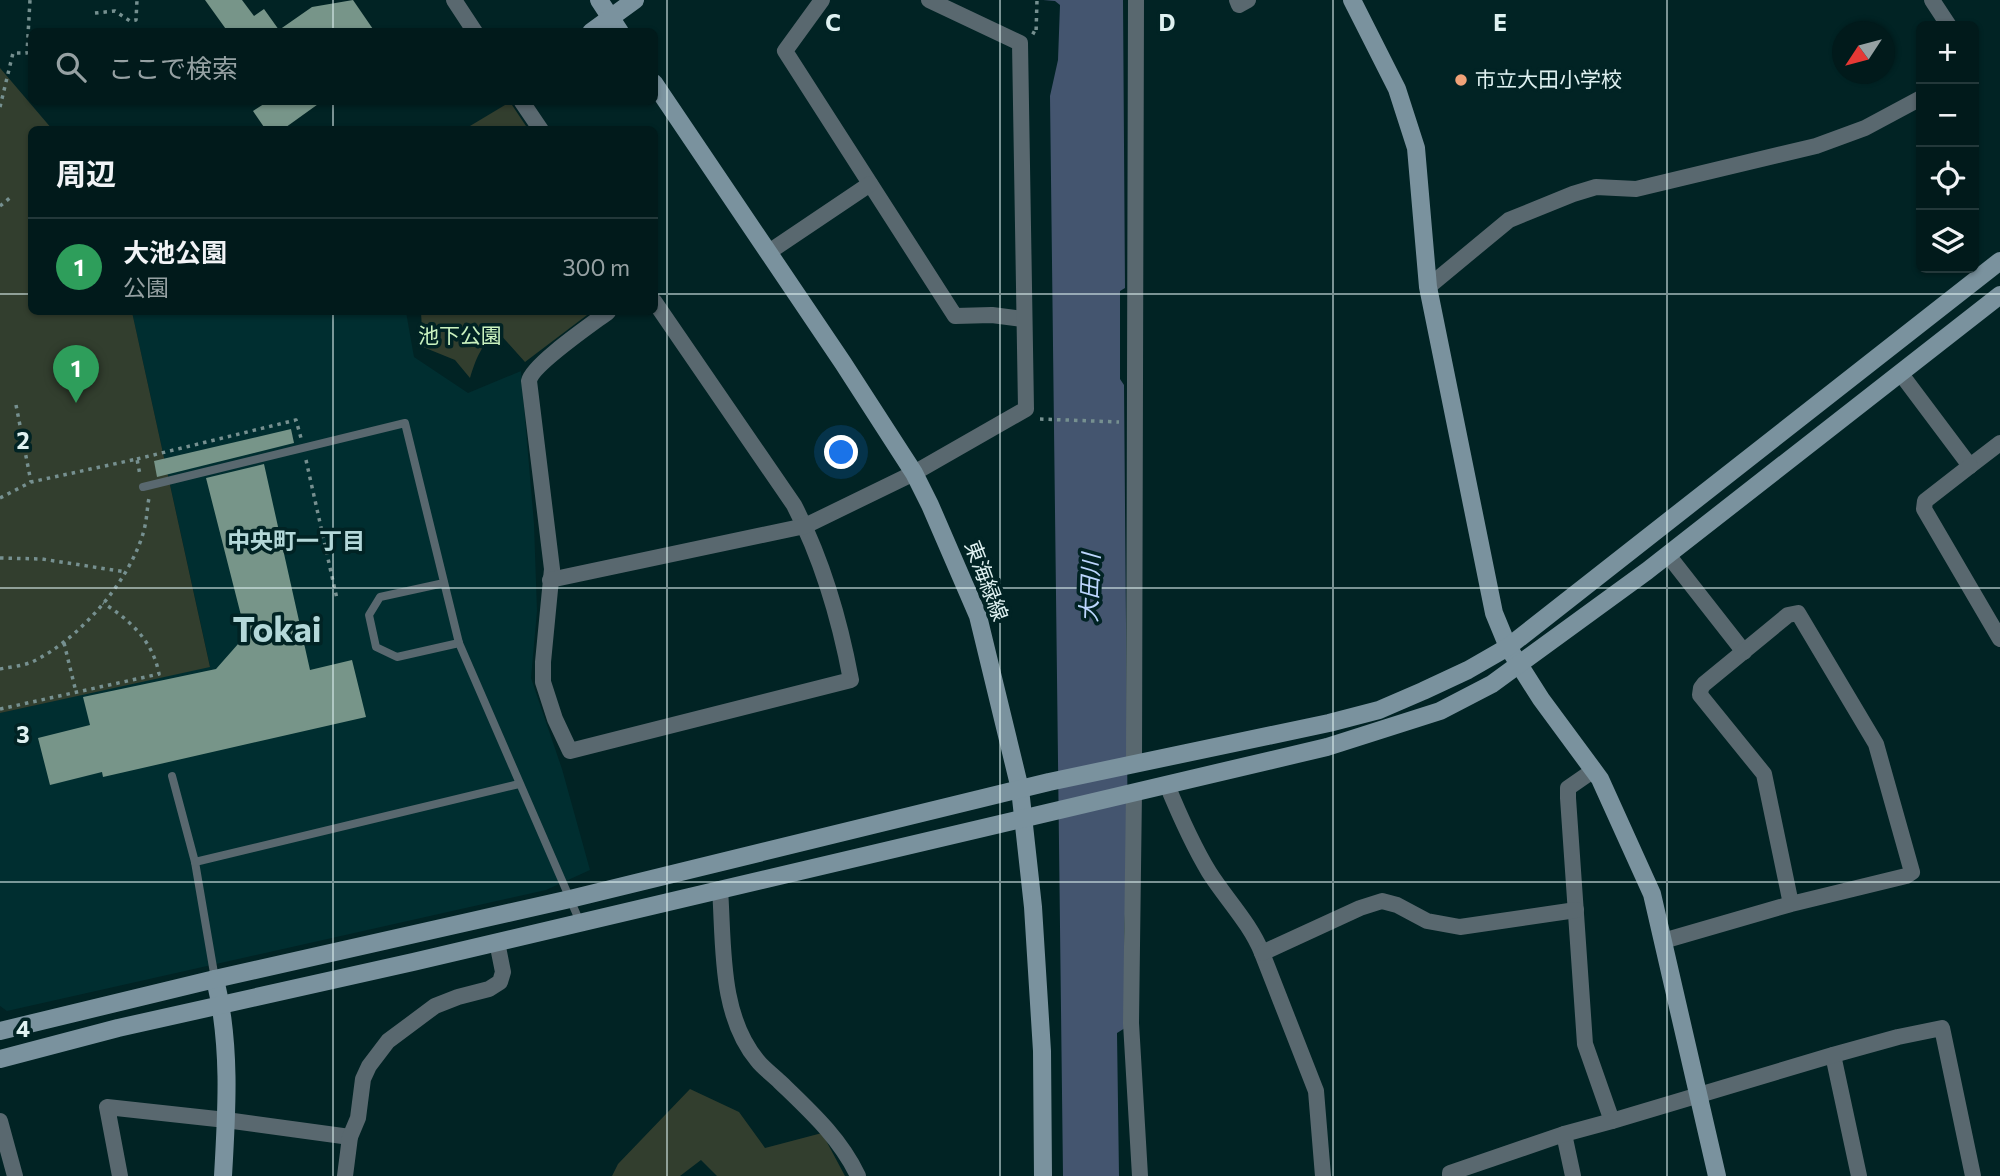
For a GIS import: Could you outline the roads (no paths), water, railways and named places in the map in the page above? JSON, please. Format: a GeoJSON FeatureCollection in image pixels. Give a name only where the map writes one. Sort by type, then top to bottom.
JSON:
{"type":"FeatureCollection","features":[{"type":"Feature","properties":{"kind":"street"},"geometry":{"type":"LineString","coordinates":[[454,0],[472,28]]}},
{"type":"Feature","properties":{"kind":"street"},"geometry":{"type":"LineString","coordinates":[[599,0],[615,24],[635,0]]}},
{"type":"Feature","properties":{"kind":"street"},"geometry":{"type":"LineString","coordinates":[[822,0],[785,51],[955,316],[992,315],[1023,319]]}},
{"type":"Feature","properties":{"kind":"street"},"geometry":{"type":"LineString","coordinates":[[550,580],[805,526],[914,473],[1026,409],[1020,43],[929,0]]}},
{"type":"Feature","properties":{"kind":"street"},"geometry":{"type":"LineString","coordinates":[[1130,765],[1136,0]]}},
{"type":"Feature","properties":{"kind":"street"},"geometry":{"type":"LineString","coordinates":[[1237,0],[1239,5],[1248,0]]}},
{"type":"Feature","properties":{"kind":"street"},"geometry":{"type":"LineString","coordinates":[[1353,0],[1397,89],[1416,148],[1428,287],[1494,613],[1508,647],[1541,699],[1600,779],[1652,894],[1717,1176]]}},
{"type":"Feature","properties":{"kind":"street"},"geometry":{"type":"LineString","coordinates":[[1932,0],[1946,21]]}},
{"type":"Feature","properties":{"kind":"street","name":"東海緑線"},"geometry":{"type":"LineString","coordinates":[[658,89],[914,473],[978,616],[1020,789],[1033,907],[1042,1051],[1043,1176]]}},
{"type":"Feature","properties":{"kind":"street"},"geometry":{"type":"LineString","coordinates":[[1428,287],[1509,220],[1573,194],[1596,187],[1636,189],[1816,146],[1865,128],[1916,101]]}},
{"type":"Feature","properties":{"kind":"street"},"geometry":{"type":"LineString","coordinates":[[524,105],[538,126]]}},
{"type":"Feature","properties":{"kind":"street"},"geometry":{"type":"LineString","coordinates":[[769,252],[870,184]]}},
{"type":"Feature","properties":{"kind":"street"},"geometry":{"type":"LineString","coordinates":[[1,1029],[570,899],[1049,782],[1379,710],[1468,670],[1508,647],[2000,261]]}},
{"type":"Feature","properties":{"kind":"street"},"geometry":{"type":"LineString","coordinates":[[0,1059],[118,1028],[1327,747],[1440,711],[1492,684],[1668,555],[2000,295]]}},
{"type":"Feature","properties":{"kind":"street"},"geometry":{"type":"LineString","coordinates":[[604,315],[530,374],[552,569],[543,682],[555,719],[570,751],[851,680],[832,602],[805,526],[794,505],[658,307]]}},
{"type":"Feature","properties":{"kind":"street"},"geometry":{"type":"LineString","coordinates":[[1901,374],[1970,466]]}},
{"type":"Feature","properties":{"kind":"street"},"geometry":{"type":"LineString","coordinates":[[2000,443],[1925,501],[1923,509],[2000,639]]}},
{"type":"Feature","properties":{"kind":"street"},"geometry":{"type":"LineString","coordinates":[[1668,555],[1744,652]]}},
{"type":"Feature","properties":{"kind":"street"},"geometry":{"type":"LineString","coordinates":[[1663,941],[1791,904],[1906,876],[1912,872],[1876,744],[1798,613],[1788,615],[1701,688],[1700,695],[1764,774],[1791,904]]}},
{"type":"Feature","properties":{"kind":"street"},"geometry":{"type":"LineString","coordinates":[[1594,771],[1569,788],[1585,1044],[1612,1121]]}},
{"type":"Feature","properties":{"kind":"street"},"geometry":{"type":"LineString","coordinates":[[1167,785],[1183,823],[1209,872],[1262,953],[1316,1091],[1323,1176]]}},
{"type":"Feature","properties":{"kind":"street"},"geometry":{"type":"LineString","coordinates":[[1130,793],[1131,1023],[1140,1176]]}},
{"type":"Feature","properties":{"kind":"street"},"geometry":{"type":"LineString","coordinates":[[720,889],[727,985],[737,1025],[756,1059],[831,1133],[848,1155],[858,1176]]}},
{"type":"Feature","properties":{"kind":"street"},"geometry":{"type":"LineString","coordinates":[[1262,953],[1360,908],[1382,901],[1397,905],[1427,921],[1460,927],[1576,910]]}},
{"type":"Feature","properties":{"kind":"street"},"geometry":{"type":"LineString","coordinates":[[345,1176],[350,1137],[358,1118],[363,1079],[369,1066],[388,1041],[435,1006],[489,989],[500,982],[503,972],[497,942]]}},
{"type":"Feature","properties":{"kind":"street"},"geometry":{"type":"LineString","coordinates":[[215,979],[225,1035],[226,1119],[223,1176]]}},
{"type":"Feature","properties":{"kind":"street"},"geometry":{"type":"LineString","coordinates":[[1450,1176],[1450,1173],[1564,1133],[1833,1055],[1942,1028],[1973,1176]]}},
{"type":"Feature","properties":{"kind":"street"},"geometry":{"type":"LineString","coordinates":[[1833,1055],[1859,1176]]}},
{"type":"Feature","properties":{"kind":"street"},"geometry":{"type":"LineString","coordinates":[[120,1176],[107,1107],[226,1119],[350,1137]]}},
{"type":"Feature","properties":{"kind":"street"},"geometry":{"type":"LineString","coordinates":[[0,1121],[15,1176]]}},
{"type":"Feature","properties":{"kind":"street"},"geometry":{"type":"LineString","coordinates":[[1564,1133],[1573,1176]]}},
{"type":"Feature","properties":{"kind":"lane"},"geometry":{"type":"LineString","coordinates":[[147,486],[405,423],[459,643],[580,922]]}},
{"type":"Feature","properties":{"kind":"lane"},"geometry":{"type":"LineString","coordinates":[[444,583],[380,597],[369,615],[376,647],[397,657],[459,643]]}},
{"type":"Feature","properties":{"kind":"lane"},"geometry":{"type":"LineString","coordinates":[[172,776],[195,862],[215,979]]}},
{"type":"Feature","properties":{"kind":"lane"},"geometry":{"type":"LineString","coordinates":[[195,862],[519,784]]}},
{"type":"Feature","properties":{"kind":"water","name":"大田川"},"geometry":{"type":"Polygon","coordinates":[[[1043,0],[1123,0],[1125,288],[1120,291],[1120,379],[1124,385],[1128,861],[1124,932],[1125,1028],[1117,1033],[1119,1176],[1063,1176],[1050,96],[1058,60],[1060,5],[1055,1],[1043,0]]]}},
{"type":"Feature","properties":{"kind":"place","name":"市立大田小学校"},"geometry":{"type":"Point","coordinates":[1461,80]}},
{"type":"Feature","properties":{"kind":"place","name":"大池公園"},"geometry":{"type":"Point","coordinates":[76,403]}},
{"type":"Feature","properties":{"kind":"district","name":"中央町一丁目"},"geometry":{"type":"Point","coordinates":[296,541]}},
{"type":"Feature","properties":{"kind":"district","name":"Tokai"},"geometry":{"type":"Point","coordinates":[277,630]}},
{"type":"Feature","properties":{"kind":"park label","name":"池下公園"},"geometry":{"type":"Point","coordinates":[460,336]}}]}
